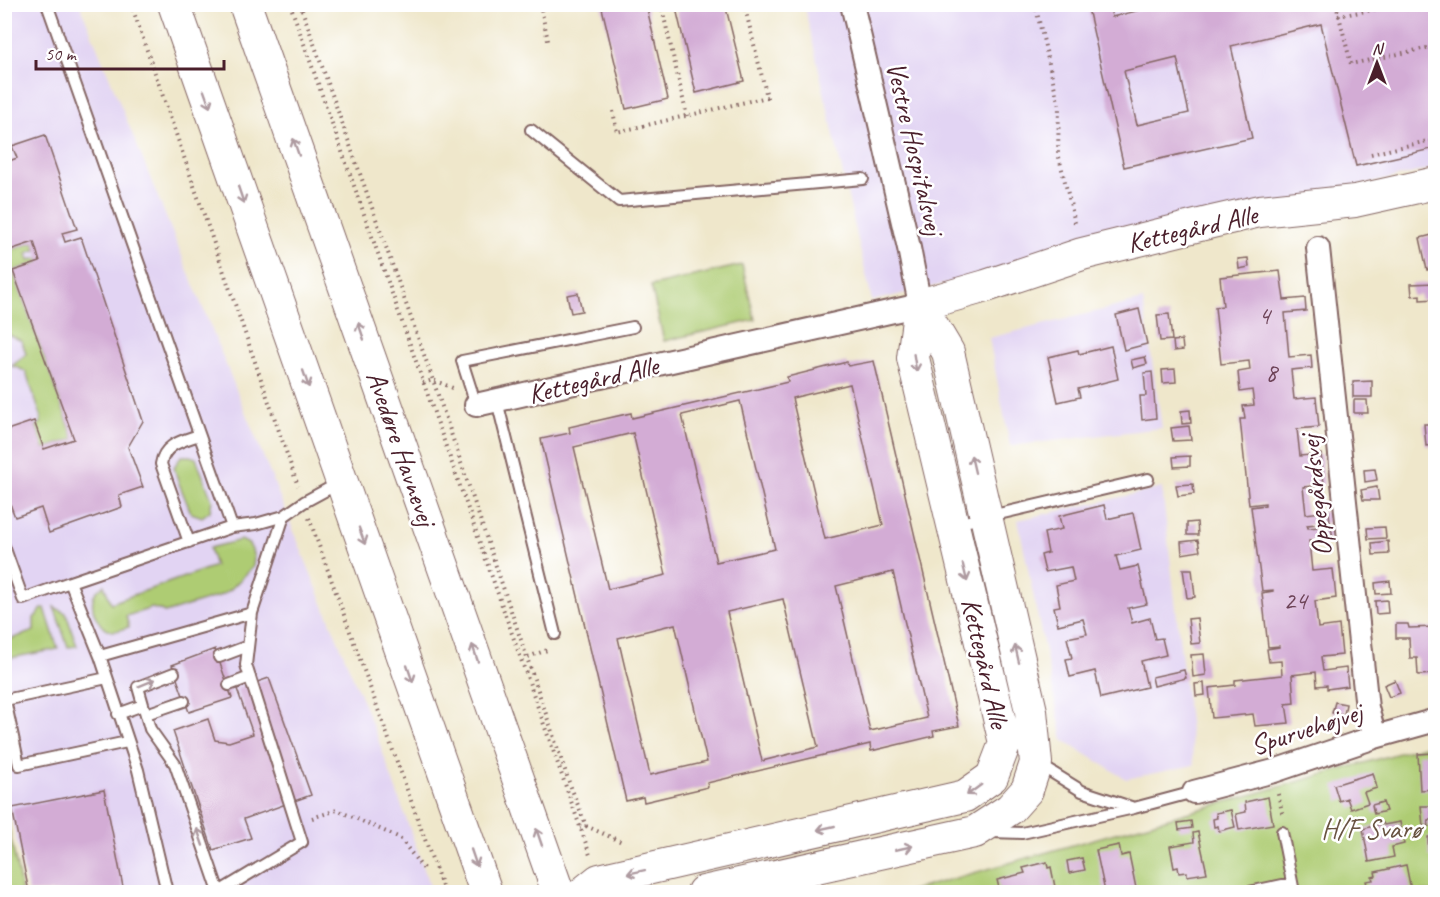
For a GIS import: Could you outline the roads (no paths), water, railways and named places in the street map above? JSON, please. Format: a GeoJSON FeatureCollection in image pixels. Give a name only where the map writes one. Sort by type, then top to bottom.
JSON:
{"type":"FeatureCollection","features":[{"type":"Feature","properties":{"kind":"street"},"geometry":{"type":"LineString","coordinates":[[174,4],[486,892]]}},
{"type":"Feature","properties":{"kind":"street","name":"Avedøre Havnevej"},"geometry":{"type":"LineString","coordinates":[[245,4],[558,892]]}},
{"type":"Feature","properties":{"kind":"street","name":"Vestre Hospitalsvej"},"geometry":{"type":"LineString","coordinates":[[852,4],[909,248],[920,305]]}},
{"type":"Feature","properties":{"kind":"street","name":"Kettegård Alle"},"geometry":{"type":"LineString","coordinates":[[481,397],[920,305],[1082,254],[1260,211],[1355,201],[1436,183]]}},
{"type":"Feature","properties":{"kind":"street","name":"Oppegårdsvej"},"geometry":{"type":"LineString","coordinates":[[1318,248],[1367,708],[1375,737]]}},
{"type":"Feature","properties":{"kind":"street","name":"Kettegård Alle"},"geometry":{"type":"LineString","coordinates":[[703,892],[975,831],[1010,809],[1027,790],[1036,763],[1030,711],[948,352],[920,305]]}},
{"type":"Feature","properties":{"kind":"street","name":"Kettegård Alle"},"geometry":{"type":"LineString","coordinates":[[592,886],[965,796],[992,777],[1005,743],[913,358],[920,305]]}},
{"type":"Feature","properties":{"kind":"street","name":"Spurvehøjvej"},"geometry":{"type":"LineString","coordinates":[[1194,792],[1274,771],[1375,737],[1436,720]]}},
{"type":"Feature","properties":{"kind":"lane"},"geometry":{"type":"LineString","coordinates":[[47,4],[232,527]]}},
{"type":"Feature","properties":{"kind":"lane"},"geometry":{"type":"LineString","coordinates":[[531,130],[619,201],[863,179]]}},
{"type":"Feature","properties":{"kind":"lane"},"geometry":{"type":"LineString","coordinates":[[555,634],[481,397],[462,361],[633,327]]}},
{"type":"Feature","properties":{"kind":"lane"},"geometry":{"type":"LineString","coordinates":[[189,542],[161,464],[162,456],[167,448],[199,435]]}},
{"type":"Feature","properties":{"kind":"lane"},"geometry":{"type":"LineString","coordinates":[[953,525],[1148,479]]}},
{"type":"Feature","properties":{"kind":"lane"},"geometry":{"type":"LineString","coordinates":[[4,546],[23,599],[232,527],[256,524],[284,516],[342,481]]}},
{"type":"Feature","properties":{"kind":"lane"},"geometry":{"type":"LineString","coordinates":[[174,673],[138,687],[150,729],[175,764],[219,892],[302,842],[246,665],[252,613],[284,516]]}},
{"type":"Feature","properties":{"kind":"lane"},"geometry":{"type":"LineString","coordinates":[[70,582],[100,656],[138,770],[167,892]]}},
{"type":"Feature","properties":{"kind":"lane"},"geometry":{"type":"LineString","coordinates":[[100,656],[252,613]]}},
{"type":"Feature","properties":{"kind":"lane"},"geometry":{"type":"LineString","coordinates":[[219,657],[248,646]]}},
{"type":"Feature","properties":{"kind":"lane"},"geometry":{"type":"LineString","coordinates":[[229,685],[250,677]]}},
{"type":"Feature","properties":{"kind":"lane"},"geometry":{"type":"LineString","coordinates":[[107,678],[5,700],[19,765],[127,741]]}},
{"type":"Feature","properties":{"kind":"lane"},"geometry":{"type":"LineString","coordinates":[[118,714],[184,700]]}},
{"type":"Feature","properties":{"kind":"lane"},"geometry":{"type":"LineString","coordinates":[[1036,763],[1082,791],[1134,808]]}},
{"type":"Feature","properties":{"kind":"lane"},"geometry":{"type":"LineString","coordinates":[[975,831],[1022,833],[1194,792]]}},
{"type":"Feature","properties":{"kind":"lane"},"geometry":{"type":"LineString","coordinates":[[1249,892],[1293,888],[1282,831]]}},
{"type":"Feature","properties":{"kind":"park label","name":"H/F Svarø"},"geometry":{"type":"Point","coordinates":[1371,828]}}]}
